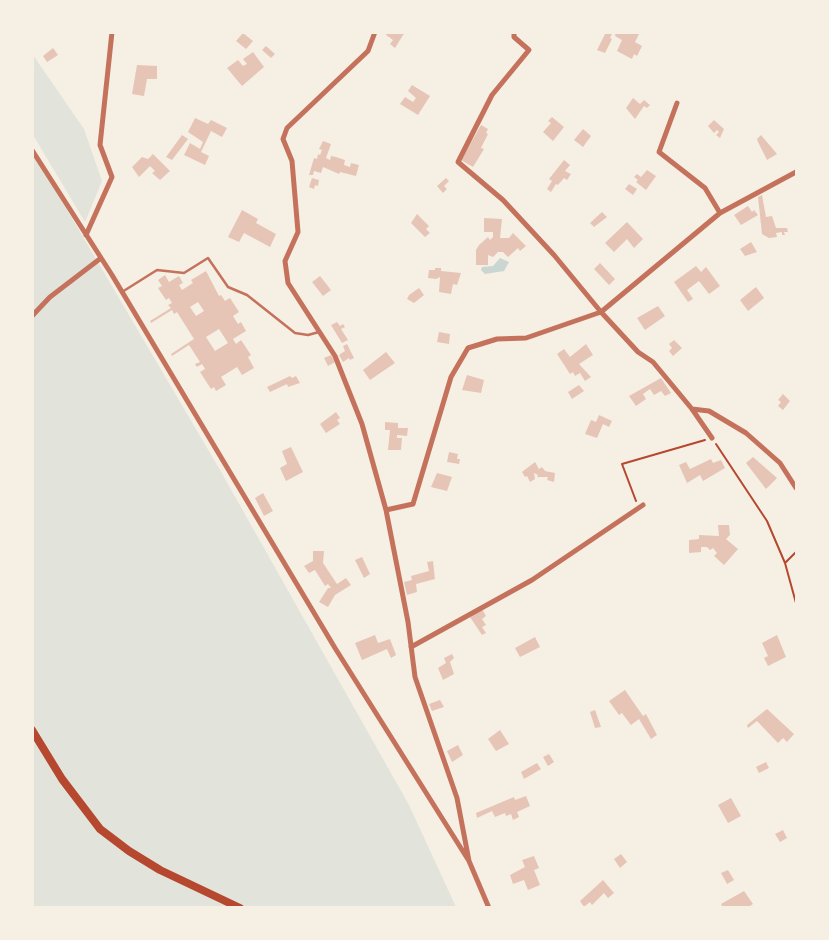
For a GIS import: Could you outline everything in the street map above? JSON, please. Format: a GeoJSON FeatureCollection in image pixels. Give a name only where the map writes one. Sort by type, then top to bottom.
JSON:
{"type":"FeatureCollection","features":[{"type":"Feature","properties":{"kind":"main road"},"geometry":{"type":"LineString","coordinates":[[32,730],[62,779],[100,828],[129,851],[160,870],[240,908]]}},
{"type":"Feature","properties":{"kind":"street"},"geometry":{"type":"LineString","coordinates":[[86,235],[112,177],[100,145],[112,32]]}},
{"type":"Feature","properties":{"kind":"street"},"geometry":{"type":"LineString","coordinates":[[375,32],[368,51],[287,128],[283,139],[292,161],[298,232],[285,262],[288,284],[335,356],[362,424],[386,510],[408,622],[414,677],[457,798],[469,861]]}},
{"type":"Feature","properties":{"kind":"street"},"geometry":{"type":"LineString","coordinates":[[514,32],[514,37],[529,50],[492,95],[458,162],[503,200],[554,255],[601,312],[638,352],[653,362],[692,409],[712,438]]}},
{"type":"Feature","properties":{"kind":"street"},"geometry":{"type":"LineString","coordinates":[[677,103],[659,152],[705,188],[720,213]]}},
{"type":"Feature","properties":{"kind":"street"},"geometry":{"type":"LineString","coordinates":[[32,150],[122,292],[306,601],[469,861],[489,908]]}},
{"type":"Feature","properties":{"kind":"street"},"geometry":{"type":"LineString","coordinates":[[386,510],[413,504],[451,377],[468,348],[497,339],[526,338],[601,312],[720,213],[796,172]]}},
{"type":"Feature","properties":{"kind":"street"},"geometry":{"type":"LineString","coordinates":[[32,316],[50,297],[101,258]]}},
{"type":"Feature","properties":{"kind":"street"},"geometry":{"type":"LineString","coordinates":[[692,409],[709,411],[746,433],[780,463],[796,488]]}},
{"type":"Feature","properties":{"kind":"street"},"geometry":{"type":"LineString","coordinates":[[411,648],[532,580],[641,507]]}},
{"type":"Feature","properties":{"kind":"lane"},"geometry":{"type":"LineString","coordinates":[[122,292],[157,270],[184,273],[208,258],[228,286],[248,295],[295,333],[308,335],[319,332]]}},
{"type":"Feature","properties":{"kind":"path"},"geometry":{"type":"LineString","coordinates":[[641,507],[622,464],[712,438],[767,521],[785,563],[796,603]]}},
{"type":"Feature","properties":{"kind":"path"},"geometry":{"type":"LineString","coordinates":[[785,563],[796,552]]}},
{"type":"Feature","properties":{"kind":"shaded area"},"geometry":{"type":"Polygon","coordinates":[[[33,55],[84,129],[102,181],[85,222],[33,135],[33,55]]]}},
{"type":"Feature","properties":{"kind":"shaded area"},"geometry":{"type":"Polygon","coordinates":[[[32,150],[220,470],[409,805],[456,907],[33,907],[32,150]]]}},
{"type":"Feature","properties":{"kind":"shaded area"},"geometry":{"type":"Polygon","coordinates":[[[500,258],[509,262],[504,271],[485,274],[481,270],[482,267],[493,266],[500,258]]]}},
{"type":"Feature","properties":{"kind":"building"},"geometry":{"type":"Polygon","coordinates":[[[388,32],[405,32],[395,48],[390,44],[393,40],[386,35],[388,32]]]}},
{"type":"Feature","properties":{"kind":"building"},"geometry":{"type":"Polygon","coordinates":[[[606,32],[613,32],[610,38],[612,39],[605,53],[597,50],[606,32]]]}},
{"type":"Feature","properties":{"kind":"building"},"geometry":{"type":"Polygon","coordinates":[[[616,32],[640,32],[635,42],[642,46],[637,56],[634,54],[632,59],[617,51],[622,40],[615,36],[616,32]]]}},
{"type":"Feature","properties":{"kind":"building"},"geometry":{"type":"Polygon","coordinates":[[[243,33],[253,41],[246,49],[236,41],[243,33]]]}},
{"type":"Feature","properties":{"kind":"building"},"geometry":{"type":"Polygon","coordinates":[[[266,46],[275,54],[271,58],[262,50],[266,46]]]}},
{"type":"Feature","properties":{"kind":"building"},"geometry":{"type":"Polygon","coordinates":[[[53,48],[58,55],[47,62],[43,56],[53,48]]]}},
{"type":"Feature","properties":{"kind":"building"},"geometry":{"type":"Polygon","coordinates":[[[253,52],[264,67],[242,86],[227,68],[238,60],[243,66],[247,64],[243,59],[253,52]]]}},
{"type":"Feature","properties":{"kind":"building"},"geometry":{"type":"Polygon","coordinates":[[[137,65],[157,66],[157,79],[147,79],[144,96],[132,94],[137,65]]]}},
{"type":"Feature","properties":{"kind":"building"},"geometry":{"type":"Polygon","coordinates":[[[412,85],[430,96],[418,115],[400,104],[405,97],[413,102],[416,98],[408,91],[412,85]]]}},
{"type":"Feature","properties":{"kind":"building"},"geometry":{"type":"Polygon","coordinates":[[[633,98],[640,104],[644,100],[650,105],[647,108],[644,106],[635,119],[626,108],[633,98]]]}},
{"type":"Feature","properties":{"kind":"building"},"geometry":{"type":"Polygon","coordinates":[[[552,117],[564,127],[553,141],[543,132],[551,123],[548,121],[552,117]]]}},
{"type":"Feature","properties":{"kind":"building"},"geometry":{"type":"Polygon","coordinates":[[[195,118],[208,124],[211,120],[227,128],[222,137],[211,131],[201,152],[209,156],[205,165],[184,155],[190,143],[200,149],[203,142],[188,132],[195,118]]]}},
{"type":"Feature","properties":{"kind":"building"},"geometry":{"type":"Polygon","coordinates":[[[714,120],[724,129],[720,138],[716,135],[719,132],[717,130],[714,133],[708,126],[714,120]]]}},
{"type":"Feature","properties":{"kind":"building"},"geometry":{"type":"Polygon","coordinates":[[[481,125],[488,129],[486,133],[488,134],[481,148],[484,149],[473,167],[461,160],[481,125]]]}},
{"type":"Feature","properties":{"kind":"building"},"geometry":{"type":"Polygon","coordinates":[[[583,129],[591,136],[583,147],[574,140],[583,129]]]}},
{"type":"Feature","properties":{"kind":"building"},"geometry":{"type":"Polygon","coordinates":[[[182,135],[188,139],[172,160],[166,157],[182,135]]]}},
{"type":"Feature","properties":{"kind":"building"},"geometry":{"type":"Polygon","coordinates":[[[761,135],[777,154],[767,160],[757,139],[761,135]]]}},
{"type":"Feature","properties":{"kind":"building"},"geometry":{"type":"Polygon","coordinates":[[[323,141],[331,144],[326,158],[330,160],[331,156],[345,160],[344,165],[350,167],[351,163],[359,165],[356,176],[340,172],[339,174],[323,167],[321,173],[314,171],[313,175],[309,175],[314,158],[317,159],[318,154],[320,155],[322,150],[319,149],[323,141]]]}},
{"type":"Feature","properties":{"kind":"building"},"geometry":{"type":"Polygon","coordinates":[[[153,154],[170,171],[160,180],[152,173],[155,171],[150,166],[139,177],[132,167],[142,157],[148,159],[153,154]]]}},
{"type":"Feature","properties":{"kind":"building"},"geometry":{"type":"Polygon","coordinates":[[[564,160],[570,165],[565,171],[571,174],[567,180],[564,178],[558,185],[556,184],[551,192],[547,189],[552,181],[549,179],[564,160]]]}},
{"type":"Feature","properties":{"kind":"building"},"geometry":{"type":"Polygon","coordinates":[[[647,170],[656,176],[646,190],[636,182],[638,180],[634,177],[637,174],[641,177],[647,170]]]}},
{"type":"Feature","properties":{"kind":"building"},"geometry":{"type":"Polygon","coordinates":[[[312,178],[319,180],[318,186],[315,185],[314,189],[309,187],[312,178]]]}},
{"type":"Feature","properties":{"kind":"building"},"geometry":{"type":"Polygon","coordinates":[[[446,178],[449,181],[444,186],[447,189],[443,193],[437,186],[446,178]]]}},
{"type":"Feature","properties":{"kind":"building"},"geometry":{"type":"Polygon","coordinates":[[[629,184],[637,189],[633,195],[625,189],[629,184]]]}},
{"type":"Feature","properties":{"kind":"building"},"geometry":{"type":"Polygon","coordinates":[[[762,195],[766,217],[772,216],[776,228],[787,228],[788,232],[784,232],[785,235],[782,235],[782,232],[776,233],[777,237],[769,238],[762,234],[758,197],[762,195]]]}},
{"type":"Feature","properties":{"kind":"building"},"geometry":{"type":"Polygon","coordinates":[[[748,206],[752,212],[754,210],[758,215],[741,225],[734,215],[748,206]]]}},
{"type":"Feature","properties":{"kind":"building"},"geometry":{"type":"Polygon","coordinates":[[[242,210],[258,219],[256,223],[276,234],[270,247],[244,233],[239,242],[228,237],[242,210]]]}},
{"type":"Feature","properties":{"kind":"building"},"geometry":{"type":"Polygon","coordinates":[[[602,212],[607,217],[594,227],[590,223],[602,212]]]}},
{"type":"Feature","properties":{"kind":"building"},"geometry":{"type":"Polygon","coordinates":[[[417,214],[429,226],[426,229],[430,233],[425,237],[411,223],[417,214]]]}},
{"type":"Feature","properties":{"kind":"building"},"geometry":{"type":"Polygon","coordinates":[[[484,218],[502,219],[500,238],[509,238],[513,233],[526,246],[520,251],[518,248],[508,257],[503,252],[498,252],[493,257],[488,255],[488,265],[476,265],[476,250],[479,245],[488,237],[490,240],[493,237],[493,232],[484,232],[484,218]]]}},
{"type":"Feature","properties":{"kind":"building"},"geometry":{"type":"Polygon","coordinates":[[[627,222],[643,239],[634,248],[627,239],[614,252],[605,243],[627,222]]]}},
{"type":"Feature","properties":{"kind":"building"},"geometry":{"type":"Polygon","coordinates":[[[751,242],[757,252],[745,256],[740,249],[751,242]]]}},
{"type":"Feature","properties":{"kind":"building"},"geometry":{"type":"Polygon","coordinates":[[[600,263],[615,279],[609,285],[594,269],[600,263]]]}},
{"type":"Feature","properties":{"kind":"building"},"geometry":{"type":"Polygon","coordinates":[[[696,266],[701,272],[706,267],[720,286],[709,294],[699,281],[687,290],[693,299],[688,302],[674,282],[696,266]]]}},
{"type":"Feature","properties":{"kind":"building"},"geometry":{"type":"Polygon","coordinates":[[[435,268],[441,268],[441,271],[461,273],[457,285],[453,284],[451,294],[439,292],[440,277],[436,279],[428,278],[429,270],[435,270],[435,268]]]}},
{"type":"Feature","properties":{"kind":"building"},"geometry":{"type":"Polygon","coordinates":[[[206,271],[219,296],[221,295],[225,301],[230,298],[239,312],[233,316],[238,324],[241,322],[246,331],[233,339],[236,344],[241,340],[251,355],[248,357],[254,368],[242,375],[237,367],[221,377],[226,385],[216,391],[214,387],[211,389],[200,372],[205,369],[202,364],[197,367],[195,364],[200,362],[189,345],[172,356],[171,354],[194,339],[177,312],[174,314],[172,310],[151,323],[150,321],[171,308],[168,305],[172,303],[169,298],[166,300],[158,288],[162,286],[158,280],[165,275],[169,282],[179,276],[183,283],[179,285],[182,290],[193,283],[191,280],[206,271]],[[198,302],[190,307],[196,316],[204,311],[198,302]],[[219,329],[206,337],[215,351],[228,343],[219,329]]]}},
{"type":"Feature","properties":{"kind":"building"},"geometry":{"type":"Polygon","coordinates":[[[320,276],[331,290],[323,296],[312,282],[320,276]]]}},
{"type":"Feature","properties":{"kind":"building"},"geometry":{"type":"Polygon","coordinates":[[[756,287],[764,298],[748,311],[740,300],[756,287]]]}},
{"type":"Feature","properties":{"kind":"building"},"geometry":{"type":"Polygon","coordinates":[[[419,288],[424,295],[414,303],[407,299],[409,295],[419,288]]]}},
{"type":"Feature","properties":{"kind":"building"},"geometry":{"type":"Polygon","coordinates":[[[658,306],[665,316],[645,330],[637,318],[658,306]]]}},
{"type":"Feature","properties":{"kind":"building"},"geometry":{"type":"Polygon","coordinates":[[[337,322],[340,326],[343,324],[345,327],[341,329],[348,340],[342,343],[331,325],[337,322]]]}},
{"type":"Feature","properties":{"kind":"building"},"geometry":{"type":"Polygon","coordinates":[[[439,332],[450,334],[449,344],[437,342],[439,332]]]}},
{"type":"Feature","properties":{"kind":"building"},"geometry":{"type":"Polygon","coordinates":[[[674,340],[682,348],[673,356],[669,351],[672,348],[669,344],[674,340]]]}},
{"type":"Feature","properties":{"kind":"building"},"geometry":{"type":"Polygon","coordinates":[[[347,344],[354,358],[350,360],[349,358],[343,362],[339,355],[345,351],[343,346],[347,344]]]}},
{"type":"Feature","properties":{"kind":"building"},"geometry":{"type":"Polygon","coordinates":[[[586,344],[593,355],[579,364],[591,377],[585,381],[580,373],[575,376],[573,372],[570,374],[557,354],[564,349],[570,357],[586,344]]]}},
{"type":"Feature","properties":{"kind":"building"},"geometry":{"type":"Polygon","coordinates":[[[386,352],[395,363],[370,380],[363,370],[386,352]]]}},
{"type":"Feature","properties":{"kind":"building"},"geometry":{"type":"Polygon","coordinates":[[[331,355],[335,362],[328,366],[324,358],[331,355]]]}},
{"type":"Feature","properties":{"kind":"building"},"geometry":{"type":"Polygon","coordinates":[[[467,375],[484,380],[481,393],[462,390],[467,375]]]}},
{"type":"Feature","properties":{"kind":"building"},"geometry":{"type":"Polygon","coordinates":[[[290,376],[292,378],[296,376],[300,383],[288,387],[287,384],[270,392],[267,387],[290,376]]]}},
{"type":"Feature","properties":{"kind":"building"},"geometry":{"type":"Polygon","coordinates":[[[661,378],[671,393],[665,396],[661,391],[654,395],[650,389],[643,394],[646,399],[636,406],[629,396],[661,378]]]}},
{"type":"Feature","properties":{"kind":"building"},"geometry":{"type":"Polygon","coordinates":[[[579,385],[584,391],[572,399],[568,392],[579,385]]]}},
{"type":"Feature","properties":{"kind":"building"},"geometry":{"type":"Polygon","coordinates":[[[783,394],[790,401],[783,410],[778,406],[781,402],[778,400],[783,394]]]}},
{"type":"Feature","properties":{"kind":"building"},"geometry":{"type":"Polygon","coordinates":[[[336,412],[340,418],[337,420],[340,424],[326,433],[320,424],[336,412]]]}},
{"type":"Feature","properties":{"kind":"building"},"geometry":{"type":"Polygon","coordinates":[[[599,415],[612,421],[609,427],[603,424],[597,438],[585,434],[591,420],[596,422],[599,415]]]}},
{"type":"Feature","properties":{"kind":"building"},"geometry":{"type":"Polygon","coordinates":[[[385,422],[398,423],[398,428],[408,428],[407,436],[397,435],[397,438],[402,438],[401,450],[388,450],[390,430],[385,430],[385,422]]]}},
{"type":"Feature","properties":{"kind":"building"},"geometry":{"type":"Polygon","coordinates":[[[291,447],[303,472],[286,481],[280,468],[287,464],[282,451],[291,447]]]}},
{"type":"Feature","properties":{"kind":"building"},"geometry":{"type":"Polygon","coordinates":[[[449,452],[458,454],[459,464],[447,462],[449,452]]]}},
{"type":"Feature","properties":{"kind":"building"},"geometry":{"type":"Polygon","coordinates":[[[753,457],[777,478],[766,489],[746,463],[753,457]]]}},
{"type":"Feature","properties":{"kind":"building"},"geometry":{"type":"Polygon","coordinates":[[[711,459],[713,463],[721,460],[725,468],[703,481],[700,475],[687,483],[679,465],[686,462],[690,469],[711,459]]]}},
{"type":"Feature","properties":{"kind":"building"},"geometry":{"type":"Polygon","coordinates":[[[535,462],[539,469],[542,467],[545,471],[555,473],[554,482],[547,480],[548,477],[537,477],[538,475],[534,473],[535,479],[530,482],[527,476],[525,477],[522,472],[535,462]]]}},
{"type":"Feature","properties":{"kind":"building"},"geometry":{"type":"Polygon","coordinates":[[[437,473],[452,477],[447,491],[431,487],[437,473]]]}},
{"type":"Feature","properties":{"kind":"building"},"geometry":{"type":"Polygon","coordinates":[[[263,493],[273,511],[264,516],[255,498],[263,493]]]}},
{"type":"Feature","properties":{"kind":"building"},"geometry":{"type":"Polygon","coordinates":[[[718,525],[729,525],[730,535],[726,539],[738,549],[724,565],[714,556],[717,553],[713,548],[710,550],[707,547],[701,547],[701,552],[689,553],[689,540],[699,539],[699,535],[719,536],[718,525]]]}},
{"type":"Feature","properties":{"kind":"building"},"geometry":{"type":"Polygon","coordinates":[[[313,551],[324,551],[323,563],[337,584],[346,578],[351,585],[335,595],[328,607],[319,602],[328,588],[331,588],[328,584],[325,586],[315,570],[309,573],[304,566],[313,561],[313,551]]]}},
{"type":"Feature","properties":{"kind":"building"},"geometry":{"type":"Polygon","coordinates":[[[362,557],[370,574],[364,578],[355,560],[362,557]]]}},
{"type":"Feature","properties":{"kind":"building"},"geometry":{"type":"Polygon","coordinates":[[[433,561],[435,579],[416,584],[417,592],[407,595],[404,582],[412,580],[411,576],[429,571],[427,562],[433,561]]]}},
{"type":"Feature","properties":{"kind":"building"},"geometry":{"type":"Polygon","coordinates":[[[482,609],[486,616],[482,619],[486,625],[482,627],[486,633],[482,635],[470,617],[482,609]]]}},
{"type":"Feature","properties":{"kind":"building"},"geometry":{"type":"Polygon","coordinates":[[[375,635],[378,643],[390,639],[396,655],[391,658],[387,649],[362,660],[355,643],[375,635]]]}},
{"type":"Feature","properties":{"kind":"building"},"geometry":{"type":"Polygon","coordinates":[[[777,635],[786,657],[768,666],[764,658],[768,656],[762,643],[777,635]]]}},
{"type":"Feature","properties":{"kind":"building"},"geometry":{"type":"Polygon","coordinates":[[[535,637],[540,647],[520,657],[515,648],[535,637]]]}},
{"type":"Feature","properties":{"kind":"building"},"geometry":{"type":"Polygon","coordinates":[[[452,654],[454,658],[450,662],[454,674],[443,680],[438,668],[446,663],[444,658],[452,654]]]}},
{"type":"Feature","properties":{"kind":"building"},"geometry":{"type":"Polygon","coordinates":[[[625,690],[643,716],[646,714],[657,735],[651,739],[639,719],[631,725],[622,713],[619,715],[609,701],[625,690]]]}},
{"type":"Feature","properties":{"kind":"building"},"geometry":{"type":"Polygon","coordinates":[[[440,700],[444,707],[432,711],[429,704],[440,700]]]}},
{"type":"Feature","properties":{"kind":"building"},"geometry":{"type":"Polygon","coordinates":[[[767,709],[794,734],[787,742],[783,738],[778,743],[757,721],[748,728],[747,725],[767,709]]]}},
{"type":"Feature","properties":{"kind":"building"},"geometry":{"type":"Polygon","coordinates":[[[595,710],[601,727],[595,728],[590,712],[595,710]]]}},
{"type":"Feature","properties":{"kind":"building"},"geometry":{"type":"Polygon","coordinates":[[[500,730],[509,744],[496,751],[488,739],[500,730]]]}},
{"type":"Feature","properties":{"kind":"building"},"geometry":{"type":"Polygon","coordinates":[[[458,745],[463,755],[452,762],[447,751],[458,745]]]}},
{"type":"Feature","properties":{"kind":"building"},"geometry":{"type":"Polygon","coordinates":[[[549,754],[554,762],[548,766],[543,757],[549,754]]]}},
{"type":"Feature","properties":{"kind":"building"},"geometry":{"type":"Polygon","coordinates":[[[766,762],[769,768],[759,773],[756,767],[766,762]]]}},
{"type":"Feature","properties":{"kind":"building"},"geometry":{"type":"Polygon","coordinates":[[[537,763],[541,769],[524,779],[521,772],[537,763]]]}},
{"type":"Feature","properties":{"kind":"building"},"geometry":{"type":"Polygon","coordinates":[[[526,796],[530,806],[517,812],[519,817],[513,820],[511,814],[506,816],[505,813],[495,817],[492,811],[477,818],[476,813],[514,797],[515,800],[526,796]]]}},
{"type":"Feature","properties":{"kind":"building"},"geometry":{"type":"Polygon","coordinates":[[[731,798],[741,816],[728,823],[718,805],[731,798]]]}},
{"type":"Feature","properties":{"kind":"building"},"geometry":{"type":"Polygon","coordinates":[[[783,830],[787,838],[780,842],[775,834],[783,830]]]}},
{"type":"Feature","properties":{"kind":"building"},"geometry":{"type":"Polygon","coordinates":[[[621,854],[627,862],[620,868],[614,859],[621,854]]]}},
{"type":"Feature","properties":{"kind":"building"},"geometry":{"type":"Polygon","coordinates":[[[534,856],[539,868],[534,870],[540,885],[528,890],[524,880],[513,884],[510,875],[525,867],[522,860],[534,856]]]}},
{"type":"Feature","properties":{"kind":"building"},"geometry":{"type":"Polygon","coordinates":[[[728,870],[734,880],[727,884],[721,873],[728,870]]]}},
{"type":"Feature","properties":{"kind":"building"},"geometry":{"type":"Polygon","coordinates":[[[603,880],[614,893],[608,898],[604,893],[592,905],[590,902],[584,907],[580,901],[603,880]]]}},
{"type":"Feature","properties":{"kind":"building"},"geometry":{"type":"Polygon","coordinates":[[[744,891],[753,904],[747,908],[723,908],[721,904],[744,891]]]}}]}
